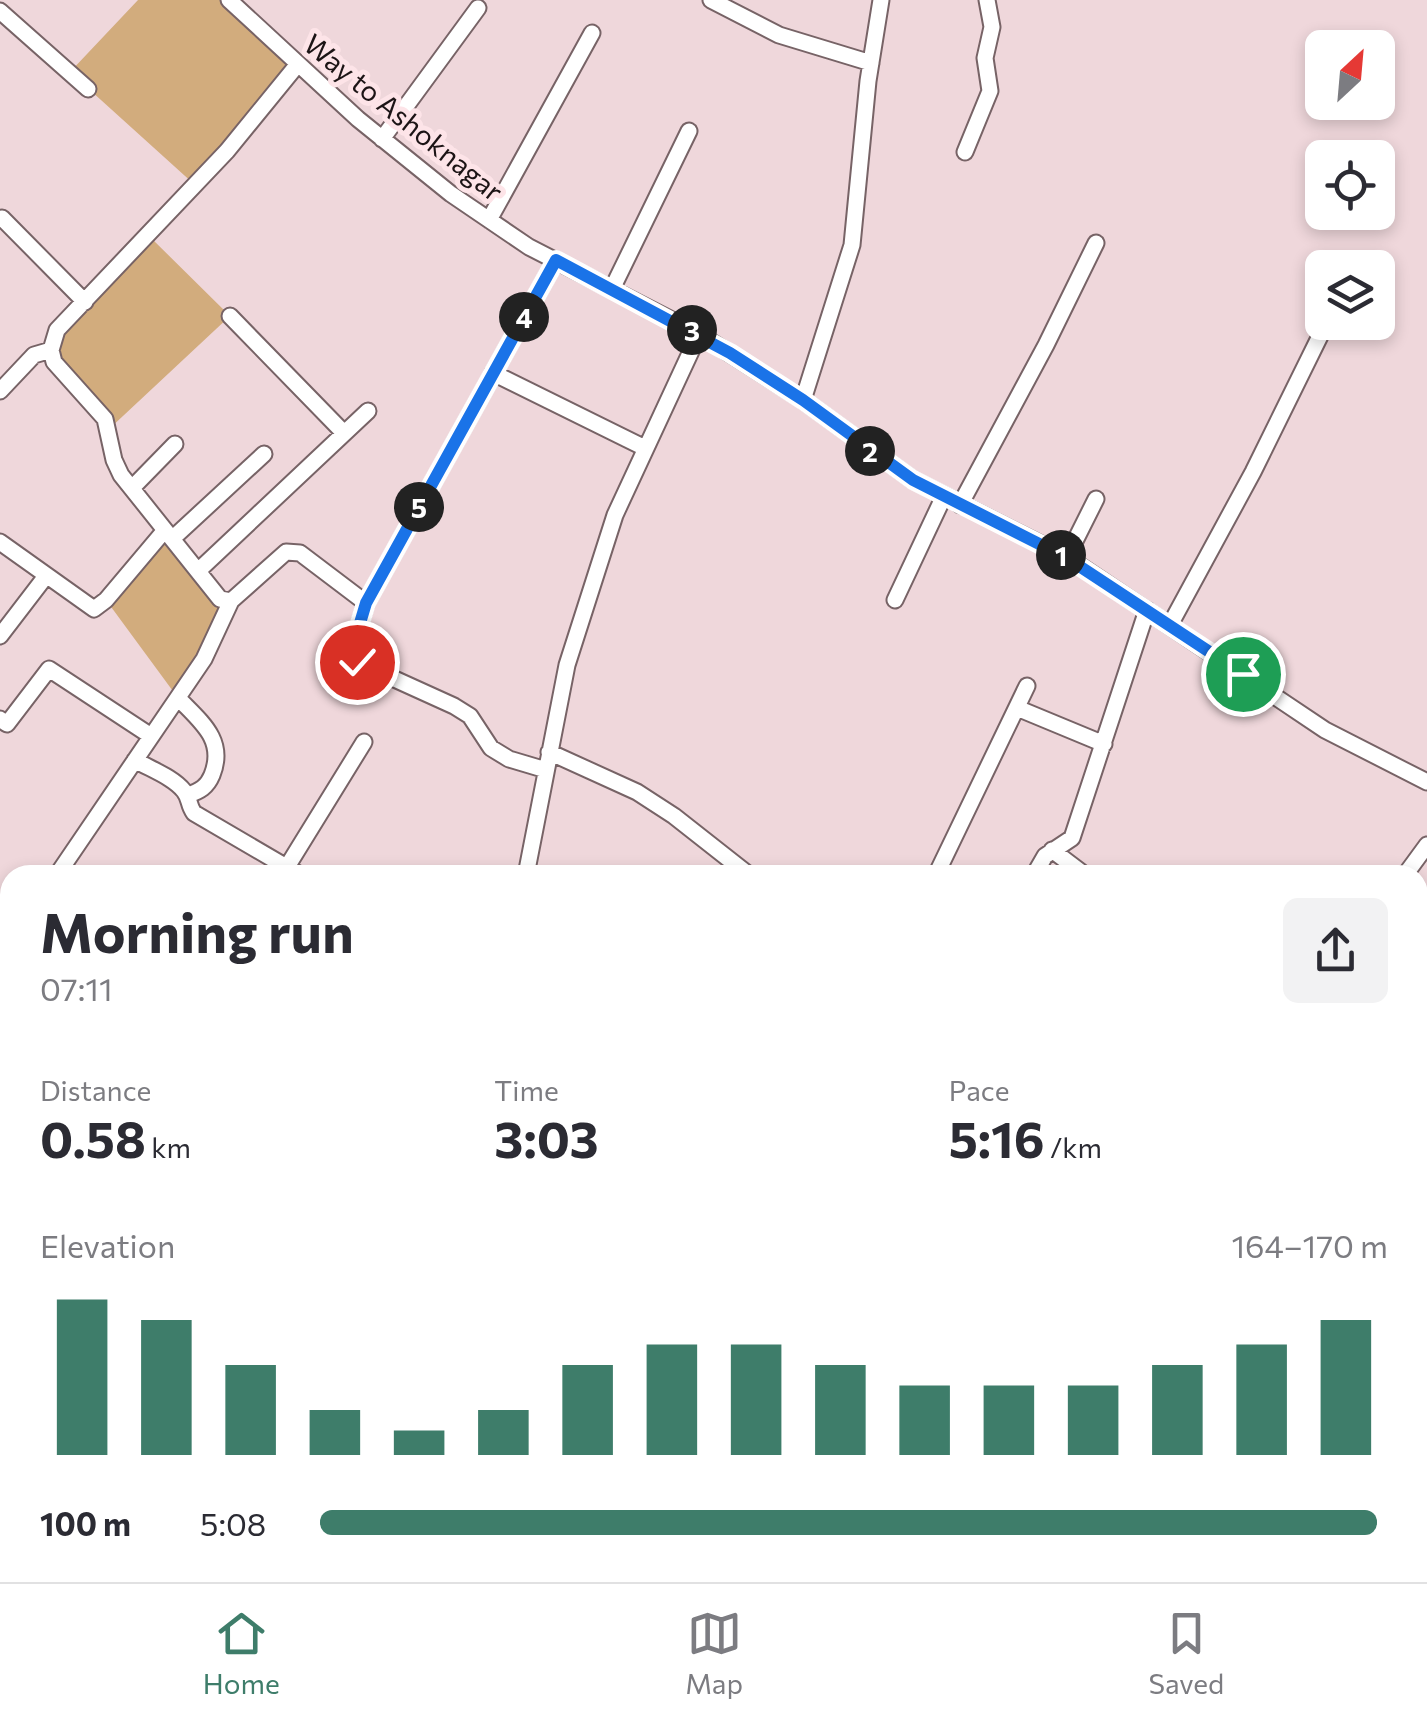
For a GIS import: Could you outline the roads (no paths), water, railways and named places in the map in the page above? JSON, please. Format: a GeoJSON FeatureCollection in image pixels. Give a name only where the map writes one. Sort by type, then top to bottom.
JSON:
{"type":"FeatureCollection","features":[{"type":"Feature","properties":{"kind":"street","name":"Way to Ashoknagar"},"geometry":{"type":"LineString","coordinates":[[230,0],[382,139],[489,220],[556,260],[699,334],[803,400],[880,458],[960,505],[1067,558],[1325,730],[1427,782]]}},
{"type":"Feature","properties":{"kind":"street"},"geometry":{"type":"LineString","coordinates":[[711,0],[779,35],[871,63]]}},
{"type":"Feature","properties":{"kind":"street"},"geometry":{"type":"LineString","coordinates":[[803,400],[852,245],[871,63],[882,0]]}},
{"type":"Feature","properties":{"kind":"street"},"geometry":{"type":"LineString","coordinates":[[965,152],[990,91],[986,58],[992,27],[987,0]]}},
{"type":"Feature","properties":{"kind":"street"},"geometry":{"type":"LineString","coordinates":[[382,139],[478,8]]}},
{"type":"Feature","properties":{"kind":"street"},"geometry":{"type":"LineString","coordinates":[[0,11],[88,89]]}},
{"type":"Feature","properties":{"kind":"street"},"geometry":{"type":"LineString","coordinates":[[489,220],[592,33]]}},
{"type":"Feature","properties":{"kind":"street"},"geometry":{"type":"LineString","coordinates":[[231,601],[220,600],[132,488],[114,460],[105,418],[54,362],[50,350],[57,330],[227,151],[298,64]]}},
{"type":"Feature","properties":{"kind":"street"},"geometry":{"type":"LineString","coordinates":[[612,289],[689,131]]}},
{"type":"Feature","properties":{"kind":"street"},"geometry":{"type":"LineString","coordinates":[[2,218],[85,302]]}},
{"type":"Feature","properties":{"kind":"street"},"geometry":{"type":"LineString","coordinates":[[960,505],[1096,243]]}},
{"type":"Feature","properties":{"kind":"street"},"geometry":{"type":"LineString","coordinates":[[546,770],[491,748],[470,716],[357,662],[352,650],[366,603],[556,260]]}},
{"type":"Feature","properties":{"kind":"street"},"geometry":{"type":"LineString","coordinates":[[230,316],[344,433]]}},
{"type":"Feature","properties":{"kind":"street"},"geometry":{"type":"LineString","coordinates":[[528,865],[566,665],[615,515],[699,334]]}},
{"type":"Feature","properties":{"kind":"street"},"geometry":{"type":"LineString","coordinates":[[1170,625],[1253,472],[1318,340]]}},
{"type":"Feature","properties":{"kind":"street"},"geometry":{"type":"LineString","coordinates":[[0,391],[34,355],[50,350]]}},
{"type":"Feature","properties":{"kind":"street"},"geometry":{"type":"LineString","coordinates":[[493,373],[645,448]]}},
{"type":"Feature","properties":{"kind":"street"},"geometry":{"type":"LineString","coordinates":[[198,572],[368,411]]}},
{"type":"Feature","properties":{"kind":"street"},"geometry":{"type":"LineString","coordinates":[[132,488],[175,444]]}},
{"type":"Feature","properties":{"kind":"street"},"geometry":{"type":"LineString","coordinates":[[0,542],[94,609],[168,535],[264,454]]}},
{"type":"Feature","properties":{"kind":"street"},"geometry":{"type":"LineString","coordinates":[[895,600],[944,496]]}},
{"type":"Feature","properties":{"kind":"street"},"geometry":{"type":"LineString","coordinates":[[1067,558],[1096,499]]}},
{"type":"Feature","properties":{"kind":"street"},"geometry":{"type":"LineString","coordinates":[[64,865],[204,660],[231,601],[286,552],[300,552],[366,603]]}},
{"type":"Feature","properties":{"kind":"street"},"geometry":{"type":"LineString","coordinates":[[0,636],[46,576]]}},
{"type":"Feature","properties":{"kind":"street"},"geometry":{"type":"LineString","coordinates":[[1041,865],[1052,850],[1072,838],[1147,610]]}},
{"type":"Feature","properties":{"kind":"street"},"geometry":{"type":"LineString","coordinates":[[0,719],[7,724],[49,668],[152,736]]}},
{"type":"Feature","properties":{"kind":"street"},"geometry":{"type":"LineString","coordinates":[[941,865],[1027,686]]}},
{"type":"Feature","properties":{"kind":"street"},"geometry":{"type":"LineString","coordinates":[[178,698],[212,734],[217,746],[218,761],[209,783],[188,795]]}},
{"type":"Feature","properties":{"kind":"street"},"geometry":{"type":"LineString","coordinates":[[1016,708],[1104,744]]}},
{"type":"Feature","properties":{"kind":"street"},"geometry":{"type":"LineString","coordinates":[[294,865],[364,742]]}},
{"type":"Feature","properties":{"kind":"street"},"geometry":{"type":"LineString","coordinates":[[549,752],[636,792],[736,865]]}},
{"type":"Feature","properties":{"kind":"street"},"geometry":{"type":"LineString","coordinates":[[135,760],[176,783],[188,795],[194,813],[279,865]]}},
{"type":"Feature","properties":{"kind":"street"},"geometry":{"type":"LineString","coordinates":[[1412,865],[1427,844]]}},
{"type":"Feature","properties":{"kind":"street"},"geometry":{"type":"LineString","coordinates":[[1052,850],[1072,865]]}}]}
